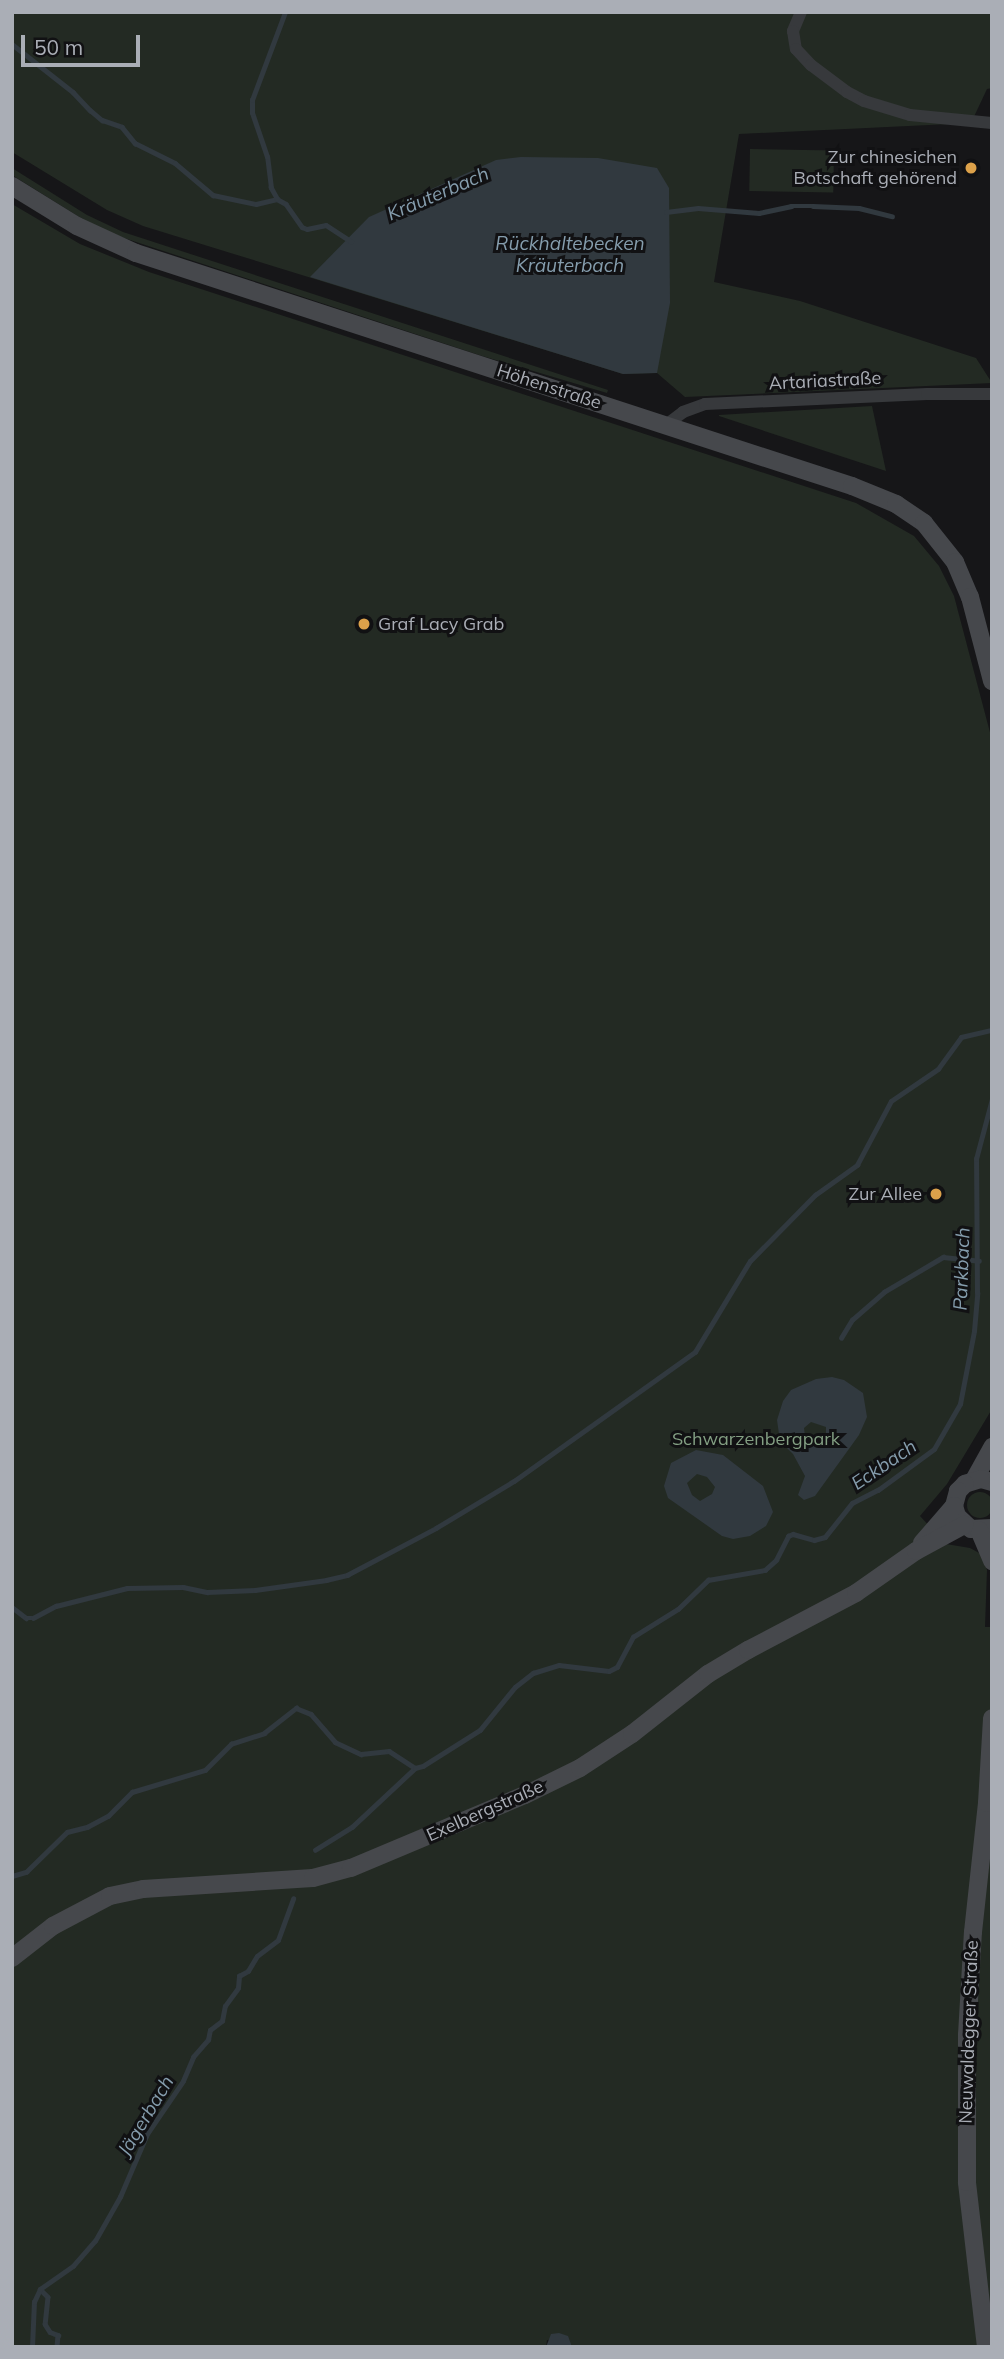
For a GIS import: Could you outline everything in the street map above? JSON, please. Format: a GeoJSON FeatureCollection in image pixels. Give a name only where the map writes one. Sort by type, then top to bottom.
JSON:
{"type":"FeatureCollection","features":[{"type":"Feature","properties":{"kind":"main road","name":"Höhenstraße"},"geometry":{"type":"LineString","coordinates":[[12,186],[77,226],[136,253],[876,495],[924,523],[946,549],[963,579],[992,681]]}},
{"type":"Feature","properties":{"kind":"main road"},"geometry":{"type":"LineString","coordinates":[[983,1481],[992,1447]]}},
{"type":"Feature","properties":{"kind":"main road","name":"Exelbergstraße"},"geometry":{"type":"LineString","coordinates":[[916,1551],[954,1506],[958,1491],[983,1481]]}},
{"type":"Feature","properties":{"kind":"main road"},"geometry":{"type":"LineString","coordinates":[[954,1506],[978,1528],[992,1561]]}},
{"type":"Feature","properties":{"kind":"main road","name":"Exelbergstraße"},"geometry":{"type":"LineString","coordinates":[[12,1958],[53,1926],[110,1896],[143,1889],[288,1882],[313,1878],[351,1868],[421,1839],[580,1768],[632,1734],[708,1674],[856,1593],[916,1551],[978,1528]]}},
{"type":"Feature","properties":{"kind":"main road","name":"Neuwaldegger Straße"},"geometry":{"type":"LineString","coordinates":[[986,2347],[967,2182],[967,2049],[973,1932],[987,1802],[992,1718]]}},
{"type":"Feature","properties":{"kind":"street"},"geometry":{"type":"LineString","coordinates":[[801,12],[793,31],[796,49],[811,65],[847,92],[864,101],[910,115],[992,123]]}},
{"type":"Feature","properties":{"kind":"street","name":"Artariastraße"},"geometry":{"type":"LineString","coordinates":[[666,425],[682,412],[705,404],[927,394],[992,394]]}},
{"type":"Feature","properties":{"kind":"green space"},"geometry":{"type":"Polygon","coordinates":[[[12,12],[992,12],[992,88],[987,89],[971,123],[739,134],[714,282],[800,301],[976,358],[992,383],[685,397],[657,373],[623,374],[143,226],[107,210],[12,152],[12,12]]]}},
{"type":"Feature","properties":{"kind":"green space"},"geometry":{"type":"Polygon","coordinates":[[[750,149],[834,150],[833,192],[749,191],[750,149]]]}},
{"type":"Feature","properties":{"kind":"green space"},"geometry":{"type":"Polygon","coordinates":[[[12,168],[87,215],[123,232],[608,390],[607,393],[479,355],[121,237],[89,223],[12,175],[12,168]]]}},
{"type":"Feature","properties":{"kind":"green space","name":"Schwarzenbergpark"},"geometry":{"type":"Polygon","coordinates":[[[12,204],[80,244],[149,272],[856,503],[914,536],[939,566],[954,596],[992,740],[992,1409],[947,1484],[920,1516],[946,1544],[970,1548],[981,1554],[987,1570],[985,1627],[992,1627],[992,2347],[572,2347],[567,2339],[547,2340],[546,2347],[12,2347],[12,204]]]}},
{"type":"Feature","properties":{"kind":"green space"},"geometry":{"type":"Polygon","coordinates":[[[872,406],[886,471],[719,416],[719,415],[872,406]]]}},
{"type":"Feature","properties":{"kind":"green space"},"geometry":{"type":"Polygon","coordinates":[[[980,1492],[989,1496],[993,1505],[989,1514],[980,1518],[971,1514],[967,1505],[971,1496],[980,1492]]]}},
{"type":"Feature","properties":{"kind":"water","name":"Rückhaltebecken Kräuterbach"},"geometry":{"type":"Polygon","coordinates":[[[521,157],[598,158],[657,168],[669,188],[670,303],[657,373],[623,374],[310,277],[369,217],[496,160],[521,157]]]}},
{"type":"Feature","properties":{"kind":"water"},"geometry":{"type":"Polygon","coordinates":[[[832,1377],[844,1380],[863,1393],[867,1417],[859,1435],[815,1496],[804,1500],[798,1495],[805,1476],[793,1454],[780,1441],[777,1420],[783,1401],[791,1390],[816,1379],[832,1377]],[[811,1422],[804,1428],[805,1436],[813,1440],[826,1439],[826,1427],[811,1422]]]}},
{"type":"Feature","properties":{"kind":"water"},"geometry":{"type":"Polygon","coordinates":[[[696,1450],[723,1455],[763,1486],[773,1512],[766,1526],[750,1536],[733,1539],[722,1536],[668,1498],[664,1486],[671,1463],[696,1450]],[[697,1474],[687,1483],[692,1495],[700,1501],[712,1494],[715,1487],[707,1477],[697,1474]]]}},
{"type":"Feature","properties":{"kind":"water"},"geometry":{"type":"Polygon","coordinates":[[[551,2334],[568,2336],[572,2347],[546,2347],[551,2334]]]}},
{"type":"Feature","properties":{"kind":"waterway"},"geometry":{"type":"LineString","coordinates":[[277,199],[271,188],[267,157],[252,113],[252,100],[285,12]]}},
{"type":"Feature","properties":{"kind":"waterway","name":"Kräuterbach"},"geometry":{"type":"LineString","coordinates":[[12,44],[73,92],[102,120],[122,127],[135,143],[175,163],[213,195],[256,204],[277,199],[286,204],[302,227],[307,229],[326,225],[351,241]]}},
{"type":"Feature","properties":{"kind":"waterway","name":"Kräuterbach"},"geometry":{"type":"LineString","coordinates":[[666,212],[698,208],[759,213],[791,206],[813,206],[859,208],[892,216]]}},
{"type":"Feature","properties":{"kind":"waterway"},"geometry":{"type":"LineString","coordinates":[[12,1607],[26,1618],[33,1618],[56,1606],[127,1588],[183,1587],[207,1592],[255,1590],[326,1580],[347,1575],[436,1528],[514,1481],[695,1352],[750,1261],[815,1195],[857,1165],[891,1101],[938,1069],[961,1037],[992,1030]]}},
{"type":"Feature","properties":{"kind":"waterway","name":"Eckbach"},"geometry":{"type":"LineString","coordinates":[[12,1876],[26,1872],[67,1832],[87,1827],[108,1816],[132,1792],[205,1770],[231,1744],[264,1733],[296,1708],[311,1714],[335,1742],[361,1754],[389,1751],[415,1768],[423,1766],[480,1730],[515,1687],[533,1673],[559,1665],[609,1671],[617,1667],[633,1637],[678,1609],[708,1580],[765,1570],[776,1560],[788,1536],[793,1534],[814,1540],[825,1537],[852,1503],[878,1490],[934,1449],[960,1404],[974,1331],[977,1293],[976,1159],[992,1099]]}},
{"type":"Feature","properties":{"kind":"waterway","name":"Parkbach"},"geometry":{"type":"LineString","coordinates":[[841,1338],[852,1320],[884,1292],[943,1257],[979,1261]]}},
{"type":"Feature","properties":{"kind":"waterway","name":"Jägerbach"},"geometry":{"type":"LineString","coordinates":[[315,1850],[352,1827],[415,1768]]}},
{"type":"Feature","properties":{"kind":"waterway","name":"Jägerbach"},"geometry":{"type":"LineString","coordinates":[[32,2347],[34,2302],[40,2289],[73,2266],[95,2241],[120,2197],[147,2134],[183,2081],[193,2057],[208,2040],[210,2030],[222,2021],[225,2006],[238,1988],[239,1976],[248,1971],[257,1956],[278,1940],[293,1899]]}},
{"type":"Feature","properties":{"kind":"waterway"},"geometry":{"type":"LineString","coordinates":[[40,2289],[48,2297],[45,2324],[50,2332],[58,2335],[57,2347]]}},
{"type":"Feature","properties":{"kind":"place","name":"Zur chinesichen Botschaft gehörend"},"geometry":{"type":"Point","coordinates":[971,168]}},
{"type":"Feature","properties":{"kind":"place","name":"Graf Lacy Grab"},"geometry":{"type":"Point","coordinates":[364,624]}},
{"type":"Feature","properties":{"kind":"place","name":"Zur Allee"},"geometry":{"type":"Point","coordinates":[936,1194]}}]}
